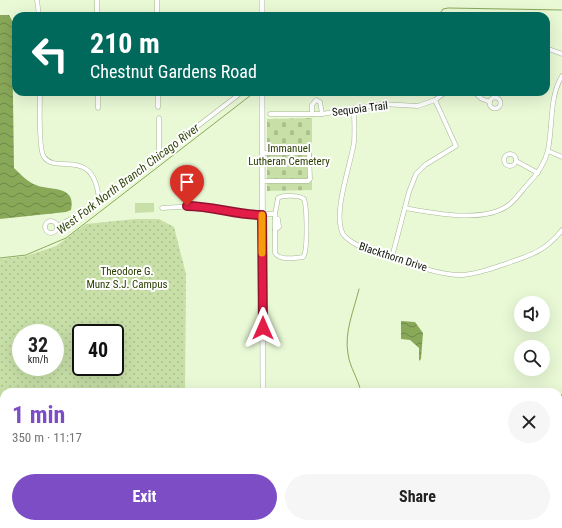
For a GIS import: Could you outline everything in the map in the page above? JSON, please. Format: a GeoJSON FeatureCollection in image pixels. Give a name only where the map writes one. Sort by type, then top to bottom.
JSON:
{"type":"FeatureCollection","features":[{"type":"Feature","properties":{"kind":"street"},"geometry":{"type":"LineString","coordinates":[[37,0],[38,12]]}},
{"type":"Feature","properties":{"kind":"street"},"geometry":{"type":"LineString","coordinates":[[97,0],[97,12]]}},
{"type":"Feature","properties":{"kind":"street"},"geometry":{"type":"LineString","coordinates":[[157,0],[157,12]]}},
{"type":"Feature","properties":{"kind":"street"},"geometry":{"type":"LineString","coordinates":[[262,0],[262,12]]}},
{"type":"Feature","properties":{"kind":"street"},"geometry":{"type":"LineString","coordinates":[[550,50],[562,54]]}},
{"type":"Feature","properties":{"kind":"street"},"geometry":{"type":"LineString","coordinates":[[405,208],[436,214],[465,216],[487,214],[509,205],[538,173],[548,152],[555,93],[562,76]]}},
{"type":"Feature","properties":{"kind":"street"},"geometry":{"type":"LineString","coordinates":[[40,96],[41,147],[43,156],[47,161],[80,165],[94,177],[100,200]]}},
{"type":"Feature","properties":{"kind":"street"},"geometry":{"type":"LineString","coordinates":[[98,96],[98,108]]}},
{"type":"Feature","properties":{"kind":"street"},"geometry":{"type":"LineString","coordinates":[[158,96],[158,107]]}},
{"type":"Feature","properties":{"kind":"street"},"geometry":{"type":"LineString","coordinates":[[57,226],[75,217],[120,186],[237,96]]}},
{"type":"Feature","properties":{"kind":"street"},"geometry":{"type":"LineString","coordinates":[[262,96],[263,388]]}},
{"type":"Feature","properties":{"kind":"street","name":"Sequoia Trail"},"geometry":{"type":"LineString","coordinates":[[270,114],[322,114],[382,104],[418,106],[435,100],[440,96]]}},
{"type":"Feature","properties":{"kind":"street"},"geometry":{"type":"LineString","coordinates":[[480,96],[490,102]]}},
{"type":"Feature","properties":{"kind":"street"},"geometry":{"type":"LineString","coordinates":[[312,114],[312,104],[316,100],[320,102],[322,114]]}},
{"type":"Feature","properties":{"kind":"street"},"geometry":{"type":"LineString","coordinates":[[392,257],[416,174],[425,165],[456,146],[435,100]]}},
{"type":"Feature","properties":{"kind":"street","name":"Blackthorn Drive"},"geometry":{"type":"LineString","coordinates":[[354,108],[354,142],[341,201],[340,225],[343,234],[349,241],[392,257],[446,273],[465,275],[501,265],[542,250],[552,242],[562,230]]}},
{"type":"Feature","properties":{"kind":"street"},"geometry":{"type":"LineString","coordinates":[[159,118],[159,155]]}},
{"type":"Feature","properties":{"kind":"street"},"geometry":{"type":"LineString","coordinates":[[548,152],[562,157]]}},
{"type":"Feature","properties":{"kind":"street"},"geometry":{"type":"LineString","coordinates":[[262,153],[309,153],[310,180],[262,181]]}},
{"type":"Feature","properties":{"kind":"street"},"geometry":{"type":"LineString","coordinates":[[516,161],[538,173]]}},
{"type":"Feature","properties":{"kind":"street"},"geometry":{"type":"LineString","coordinates":[[281,197],[301,197],[305,202],[305,255],[301,258],[282,258],[277,256],[275,253],[275,216],[277,201],[281,197]]}},
{"type":"Feature","properties":{"kind":"street"},"geometry":{"type":"LineString","coordinates":[[162,208],[196,206],[235,214],[275,216]]}},
{"type":"Feature","properties":{"kind":"green space","name":"Immanuel Lutheran Cemetery"},"geometry":{"type":"Polygon","coordinates":[[[312,118],[312,190],[267,191],[267,119],[312,118]]]}},
{"type":"Feature","properties":{"kind":"green space"},"geometry":{"type":"Polygon","coordinates":[[[135,203],[154,203],[154,212],[135,213],[135,203]]]}},
{"type":"Feature","properties":{"kind":"green space","name":"Theodore G. Munz S.J. Campus"},"geometry":{"type":"Polygon","coordinates":[[[135,219],[159,219],[174,227],[186,274],[185,388],[0,388],[0,259],[26,256],[56,246],[86,224],[135,219]]]}},
{"type":"Feature","properties":{"kind":"water"},"geometry":{"type":"Polygon","coordinates":[[[0,15],[9,15],[12,20],[14,168],[24,178],[33,184],[66,192],[70,196],[72,202],[71,210],[66,212],[0,219],[0,15]]]}},
{"type":"Feature","properties":{"kind":"water"},"geometry":{"type":"Polygon","coordinates":[[[401,321],[415,322],[423,333],[421,359],[419,361],[419,348],[410,340],[401,339],[401,321]]]}},
{"type":"Feature","properties":{"kind":"waterway","name":"West Fork North Branch Chicago River"},"geometry":{"type":"LineString","coordinates":[[441,12],[443,9],[448,8],[562,10]]}},
{"type":"Feature","properties":{"kind":"waterway","name":"West Fork North Branch Chicago River"},"geometry":{"type":"LineString","coordinates":[[0,258],[26,255],[66,238],[250,96]]}},
{"type":"Feature","properties":{"kind":"waterway"},"geometry":{"type":"LineString","coordinates":[[359,289],[348,329],[347,346],[349,359],[360,388]]}},
{"type":"Feature","properties":{"kind":"slow traffic"},"geometry":{"type":"LineString","coordinates":[[262,215],[262,253]]}},
{"type":"Feature","properties":{"kind":"route"},"geometry":{"type":"LineString","coordinates":[[187,206],[196,206],[235,214],[262,215],[263,328]]}}]}
